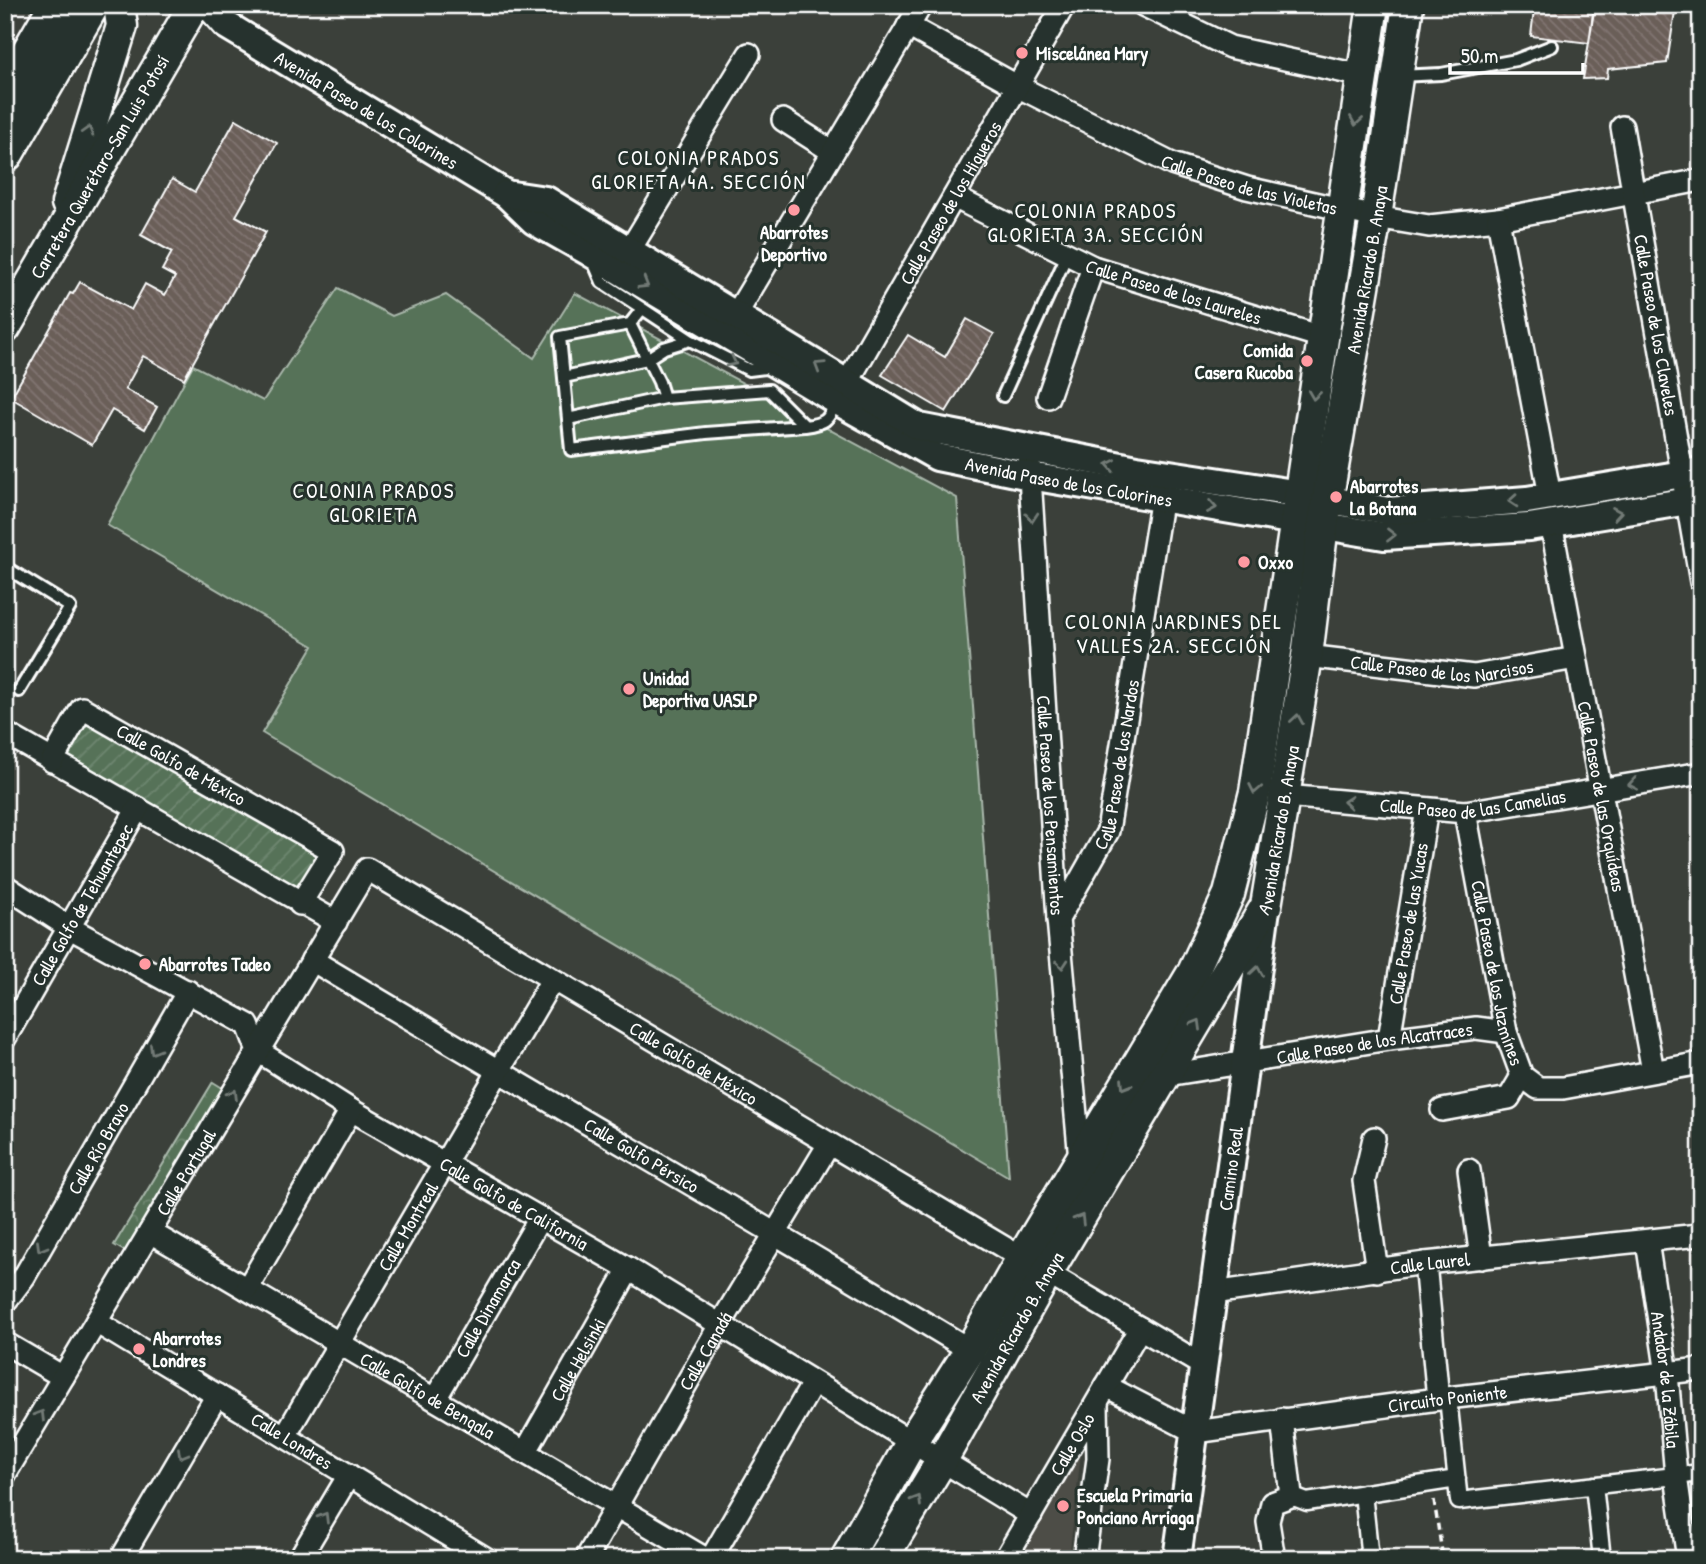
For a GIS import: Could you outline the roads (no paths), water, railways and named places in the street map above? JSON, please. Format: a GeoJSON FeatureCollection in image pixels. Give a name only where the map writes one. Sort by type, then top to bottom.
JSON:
{"type":"FeatureCollection","features":[{"type":"Feature","properties":{"kind":"highway"},"geometry":{"type":"LineString","coordinates":[[5,154],[50,46],[57,5]]}},
{"type":"Feature","properties":{"kind":"highway"},"geometry":{"type":"LineString","coordinates":[[5,95],[91,5]]}},
{"type":"Feature","properties":{"kind":"main road"},"geometry":{"type":"LineString","coordinates":[[56,244],[122,26],[120,5]]}},
{"type":"Feature","properties":{"kind":"main road","name":"Avenida Ricardo B. Anaya"},"geometry":{"type":"LineString","coordinates":[[882,1559],[942,1460],[1047,1273],[1266,906],[1307,656],[1322,337],[1373,5]]}},
{"type":"Feature","properties":{"kind":"main road","name":"Avenida Ricardo B. Anaya"},"geometry":{"type":"LineString","coordinates":[[846,1559],[912,1441],[970,1350],[1080,1159],[1193,972],[1229,894],[1255,792],[1312,510],[1376,217],[1408,5]]}},
{"type":"Feature","properties":{"kind":"main road","name":"Carretera Querétaro-San Luis Potosí"},"geometry":{"type":"LineString","coordinates":[[5,328],[191,8]]}},
{"type":"Feature","properties":{"kind":"street"},"geometry":{"type":"LineString","coordinates":[[730,323],[921,5]]}},
{"type":"Feature","properties":{"kind":"street","name":"Calle Paseo de los Higueros"},"geometry":{"type":"LineString","coordinates":[[842,392],[1064,5]]}},
{"type":"Feature","properties":{"kind":"street"},"geometry":{"type":"LineString","coordinates":[[1143,5],[1230,47],[1363,76]]}},
{"type":"Feature","properties":{"kind":"street","name":"Avenida Paseo de los Colorines"},"geometry":{"type":"LineString","coordinates":[[191,8],[226,25],[506,194],[568,227],[629,251],[730,323],[842,392],[937,457],[1030,476],[1163,486],[1312,510],[1388,511],[1550,496],[1691,473]]}},
{"type":"Feature","properties":{"kind":"street","name":"Calle Paseo de las Violetas"},"geometry":{"type":"LineString","coordinates":[[908,26],[1017,86],[1172,164],[1247,188],[1376,217],[1429,226],[1497,219],[1701,180]]}},
{"type":"Feature","properties":{"kind":"street"},"geometry":{"type":"LineString","coordinates":[[629,251],[749,54]]}},
{"type":"Feature","properties":{"kind":"street"},"geometry":{"type":"LineString","coordinates":[[783,120],[833,152]]}},
{"type":"Feature","properties":{"kind":"street","name":"Calle Paseo de los Claveles"},"geometry":{"type":"LineString","coordinates":[[1622,127],[1633,193],[1691,473],[1701,582]]}},
{"type":"Feature","properties":{"kind":"street","name":"Calle Paseo de los Laureles"},"geometry":{"type":"LineString","coordinates":[[954,197],[1093,267],[1322,337]]}},
{"type":"Feature","properties":{"kind":"street"},"geometry":{"type":"LineString","coordinates":[[1497,219],[1550,496]]}},
{"type":"Feature","properties":{"kind":"street","name":"Avenida Paseo de los Colorines"},"geometry":{"type":"LineString","coordinates":[[568,227],[589,252],[730,323],[778,366],[919,427],[1029,449],[1163,486]]}},
{"type":"Feature","properties":{"kind":"street"},"geometry":{"type":"LineString","coordinates":[[1048,397],[1093,267]]}},
{"type":"Feature","properties":{"kind":"street","name":"Calle Paseo de los Pensamientos"},"geometry":{"type":"LineString","coordinates":[[1029,449],[1058,919],[1080,1159]]}},
{"type":"Feature","properties":{"kind":"street","name":"Calle Paseo de los Nardos"},"geometry":{"type":"LineString","coordinates":[[1058,919],[1108,831],[1163,486]]}},
{"type":"Feature","properties":{"kind":"street","name":"Avenida Paseo de los Colorines"},"geometry":{"type":"LineString","coordinates":[[1312,510],[1384,536],[1529,527],[1693,501]]}},
{"type":"Feature","properties":{"kind":"street","name":"Calle Paseo de las Orquídeas"},"geometry":{"type":"LineString","coordinates":[[1551,523],[1653,1071]]}},
{"type":"Feature","properties":{"kind":"street","name":"Calle Paseo de los Narcisos"},"geometry":{"type":"LineString","coordinates":[[1307,656],[1474,676],[1576,658]]}},
{"type":"Feature","properties":{"kind":"street","name":"Calle Golfo de México"},"geometry":{"type":"LineString","coordinates":[[52,761],[82,708],[333,851],[300,904]]}},
{"type":"Feature","properties":{"kind":"street"},"geometry":{"type":"LineString","coordinates":[[5,733],[300,904],[336,922]]}},
{"type":"Feature","properties":{"kind":"street","name":"Calle Paseo de las Camelias"},"geometry":{"type":"LineString","coordinates":[[1285,796],[1465,812],[1701,773]]}},
{"type":"Feature","properties":{"kind":"street","name":"Calle Golfo de Tehuantepec"},"geometry":{"type":"LineString","coordinates":[[5,1038],[138,808]]}},
{"type":"Feature","properties":{"kind":"street","name":"Calle Paseo de las Yucas"},"geometry":{"type":"LineString","coordinates":[[1389,1039],[1427,809]]}},
{"type":"Feature","properties":{"kind":"street","name":"Calle Paseo de los Jazmínes"},"geometry":{"type":"LineString","coordinates":[[1465,812],[1506,1032],[1521,1076],[1538,1088],[1563,1088],[1701,1063]]}},
{"type":"Feature","properties":{"kind":"street","name":"Calle Golfo de México"},"geometry":{"type":"LineString","coordinates":[[367,869],[1022,1258]]}},
{"type":"Feature","properties":{"kind":"street","name":"Calle Portugal"},"geometry":{"type":"LineString","coordinates":[[5,1474],[367,869]]}},
{"type":"Feature","properties":{"kind":"street","name":"Calle Golfo de California"},"geometry":{"type":"LineString","coordinates":[[5,886],[69,928],[248,1025],[258,1051],[351,1110],[629,1269],[1031,1515]]}},
{"type":"Feature","properties":{"kind":"street","name":"Camino Real"},"geometry":{"type":"LineString","coordinates":[[1177,1559],[1266,906]]}},
{"type":"Feature","properties":{"kind":"street","name":"Calle Golfo Pérsico"},"geometry":{"type":"LineString","coordinates":[[313,960],[498,1072],[776,1232],[970,1350]]}},
{"type":"Feature","properties":{"kind":"street","name":"Calle Montreal"},"geometry":{"type":"LineString","coordinates":[[285,1436],[552,980]]}},
{"type":"Feature","properties":{"kind":"street","name":"Calle Río Bravo"},"geometry":{"type":"LineString","coordinates":[[5,1302],[24,1277],[188,991]]}},
{"type":"Feature","properties":{"kind":"street","name":"Calle Paseo de los Alcatraces"},"geometry":{"type":"LineString","coordinates":[[1167,1075],[1389,1039],[1476,1028],[1506,1032]]}},
{"type":"Feature","properties":{"kind":"street"},"geometry":{"type":"LineString","coordinates":[[1441,1110],[1509,1098],[1521,1076]]}},
{"type":"Feature","properties":{"kind":"street"},"geometry":{"type":"LineString","coordinates":[[247,1289],[351,1110]]}},
{"type":"Feature","properties":{"kind":"street"},"geometry":{"type":"LineString","coordinates":[[1374,1138],[1364,1181],[1377,1271]]}},
{"type":"Feature","properties":{"kind":"street","name":"Calle Canadá"},"geometry":{"type":"LineString","coordinates":[[586,1559],[720,1325],[829,1144]]}},
{"type":"Feature","properties":{"kind":"street"},"geometry":{"type":"LineString","coordinates":[[1469,1170],[1481,1258]]}},
{"type":"Feature","properties":{"kind":"street","name":"Calle Dinamarca"},"geometry":{"type":"LineString","coordinates":[[435,1399],[540,1218]]}},
{"type":"Feature","properties":{"kind":"street","name":"Calle Golfo de Bengala"},"geometry":{"type":"LineString","coordinates":[[150,1232],[708,1559]]}},
{"type":"Feature","properties":{"kind":"street","name":"Calle Laurel"},"geometry":{"type":"LineString","coordinates":[[1213,1293],[1425,1263],[1699,1235]]}},
{"type":"Feature","properties":{"kind":"street","name":"Andador de la Zábila"},"geometry":{"type":"LineString","coordinates":[[1647,1241],[1667,1374],[1676,1476],[1688,1559]]}},
{"type":"Feature","properties":{"kind":"street"},"geometry":{"type":"LineString","coordinates":[[1425,1263],[1459,1501],[1701,1473]]}},
{"type":"Feature","properties":{"kind":"street","name":"Calle Helsinki"},"geometry":{"type":"LineString","coordinates":[[526,1451],[629,1269]]}},
{"type":"Feature","properties":{"kind":"street"},"geometry":{"type":"LineString","coordinates":[[1047,1273],[1204,1366]]}},
{"type":"Feature","properties":{"kind":"street","name":"Calle Londres"},"geometry":{"type":"LineString","coordinates":[[96,1322],[482,1557]]}},
{"type":"Feature","properties":{"kind":"street","name":"Calle Oslo"},"geometry":{"type":"LineString","coordinates":[[1005,1559],[1140,1328]]}},
{"type":"Feature","properties":{"kind":"street"},"geometry":{"type":"LineString","coordinates":[[5,1343],[63,1377]]}},
{"type":"Feature","properties":{"kind":"street","name":"Circuito Poniente"},"geometry":{"type":"LineString","coordinates":[[1195,1432],[1443,1398],[1701,1369]]}},
{"type":"Feature","properties":{"kind":"street"},"geometry":{"type":"LineString","coordinates":[[708,1559],[813,1383]]}},
{"type":"Feature","properties":{"kind":"street"},"geometry":{"type":"LineString","coordinates":[[1084,1559],[1098,1459],[1102,1394],[1195,1432]]}},
{"type":"Feature","properties":{"kind":"street"},"geometry":{"type":"LineString","coordinates":[[121,1559],[217,1395]]}},
{"type":"Feature","properties":{"kind":"street"},"geometry":{"type":"LineString","coordinates":[[1282,1419],[1291,1496]]}},
{"type":"Feature","properties":{"kind":"street"},"geometry":{"type":"LineString","coordinates":[[299,1559],[349,1475]]}},
{"type":"Feature","properties":{"kind":"street"},"geometry":{"type":"LineString","coordinates":[[1274,1559],[1268,1522],[1272,1503],[1291,1496],[1307,1502],[1457,1479]]}},
{"type":"Feature","properties":{"kind":"street"},"geometry":{"type":"LineString","coordinates":[[1594,1485],[1602,1559]]}},
{"type":"Feature","properties":{"kind":"street"},"geometry":{"type":"LineString","coordinates":[[1363,1493],[1370,1559]]}},
{"type":"Feature","properties":{"kind":"lane"},"geometry":{"type":"LineString","coordinates":[[1397,76],[1441,74],[1516,60],[1552,46]]}},
{"type":"Feature","properties":{"kind":"lane"},"geometry":{"type":"LineString","coordinates":[[589,252],[602,282],[690,340],[749,370],[778,366]]}},
{"type":"Feature","properties":{"kind":"lane"},"geometry":{"type":"LineString","coordinates":[[1003,396],[1066,255]]}},
{"type":"Feature","properties":{"kind":"lane"},"geometry":{"type":"LineString","coordinates":[[642,309],[630,324],[560,337],[571,450],[706,433],[823,423],[829,418],[842,392]]}},
{"type":"Feature","properties":{"kind":"lane"},"geometry":{"type":"LineString","coordinates":[[630,324],[664,398]]}},
{"type":"Feature","properties":{"kind":"lane"},"geometry":{"type":"LineString","coordinates":[[564,377],[648,359],[664,348],[690,340]]}},
{"type":"Feature","properties":{"kind":"lane"},"geometry":{"type":"LineString","coordinates":[[568,419],[664,398],[769,390],[805,426]]}},
{"type":"Feature","properties":{"kind":"lane"},"geometry":{"type":"LineString","coordinates":[[5,566],[70,607],[19,691]]}},
{"type":"Feature","properties":{"kind":"place","name":"Miscelánea Mary"},"geometry":{"type":"Point","coordinates":[1022,53]}},
{"type":"Feature","properties":{"kind":"place","name":"Abarrotes Deportivo"},"geometry":{"type":"Point","coordinates":[794,210]}},
{"type":"Feature","properties":{"kind":"place","name":"Comida Casera Rucoba"},"geometry":{"type":"Point","coordinates":[1307,361]}},
{"type":"Feature","properties":{"kind":"place","name":"Abarrotes La Botana"},"geometry":{"type":"Point","coordinates":[1336,497]}},
{"type":"Feature","properties":{"kind":"place","name":"Oxxo"},"geometry":{"type":"Point","coordinates":[1244,562]}},
{"type":"Feature","properties":{"kind":"place","name":"Unidad Deportiva UASLP"},"geometry":{"type":"Point","coordinates":[629,689]}},
{"type":"Feature","properties":{"kind":"place","name":"Abarrotes Tadeo"},"geometry":{"type":"Point","coordinates":[145,964]}},
{"type":"Feature","properties":{"kind":"place","name":"Abarrotes Londres"},"geometry":{"type":"Point","coordinates":[139,1349]}},
{"type":"Feature","properties":{"kind":"place","name":"Escuela Primaria Ponciano Arriaga"},"geometry":{"type":"Point","coordinates":[1063,1506]}},
{"type":"Feature","properties":{"kind":"district","name":"COLONIA PRADOS GLORIETA 4A. SECCIÓN"},"geometry":{"type":"Point","coordinates":[699,169]}},
{"type":"Feature","properties":{"kind":"district","name":"COLONIA PRADOS GLORIETA 3A. SECCIÓN"},"geometry":{"type":"Point","coordinates":[1096,222]}},
{"type":"Feature","properties":{"kind":"district","name":"COLONIA PRADOS GLORIETA"},"geometry":{"type":"Point","coordinates":[374,502]}},
{"type":"Feature","properties":{"kind":"district","name":"COLONIA JARDINES DEL VALLES 2A. SECCIÓN"},"geometry":{"type":"Point","coordinates":[1174,633]}}]}
